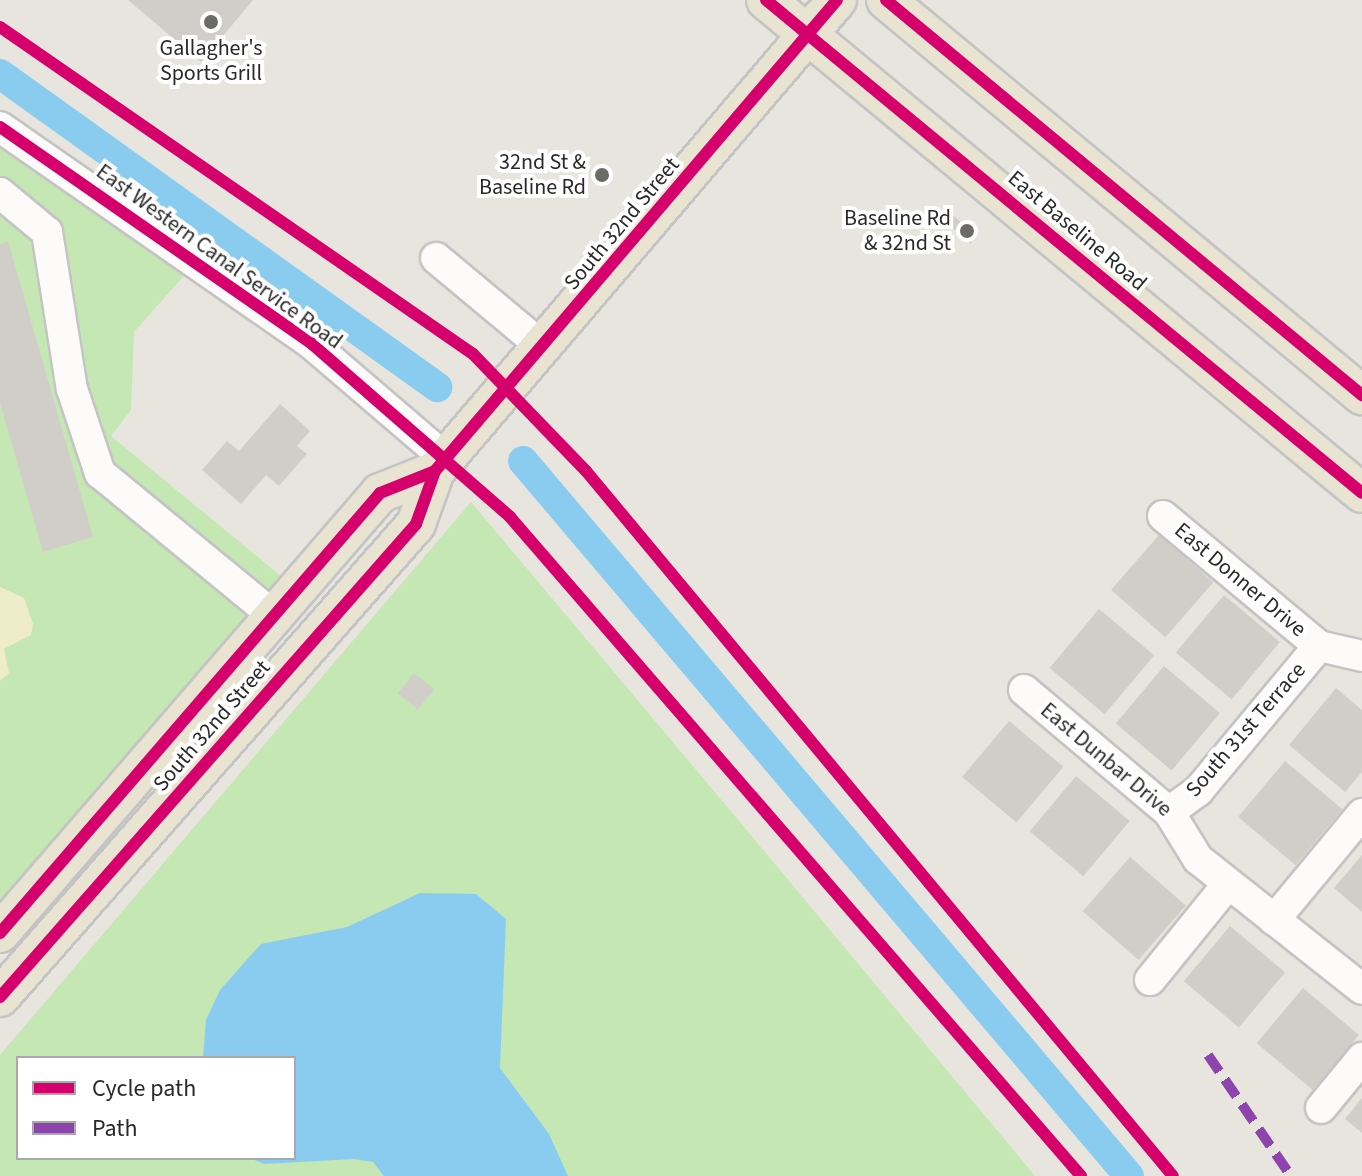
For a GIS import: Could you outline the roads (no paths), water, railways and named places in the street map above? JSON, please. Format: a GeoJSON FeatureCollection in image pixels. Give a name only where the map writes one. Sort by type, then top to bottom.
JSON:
{"type":"FeatureCollection","features":[{"type":"Feature","properties":{"kind":"main road","name":"East Baseline Road"},"geometry":{"type":"LineString","coordinates":[[766,0],[1362,493]]}},
{"type":"Feature","properties":{"kind":"main road","name":"South 32nd Street"},"geometry":{"type":"LineString","coordinates":[[0,997],[416,524],[445,459],[544,348],[837,0]]}},
{"type":"Feature","properties":{"kind":"main road"},"geometry":{"type":"LineString","coordinates":[[886,0],[1362,395]]}},
{"type":"Feature","properties":{"kind":"main road","name":"South 32nd Street"},"geometry":{"type":"LineString","coordinates":[[0,933],[380,493],[445,459]]}},
{"type":"Feature","properties":{"kind":"street","name":"East Western Canal Service Road"},"geometry":{"type":"LineString","coordinates":[[0,127],[312,344],[445,459]]}},
{"type":"Feature","properties":{"kind":"street"},"geometry":{"type":"LineString","coordinates":[[0,193],[47,232],[72,389],[100,473],[274,616]]}},
{"type":"Feature","properties":{"kind":"street"},"geometry":{"type":"LineString","coordinates":[[436,258],[544,348]]}},
{"type":"Feature","properties":{"kind":"street","name":"East Donner Drive"},"geometry":{"type":"LineString","coordinates":[[1163,516],[1319,646],[1362,656]]}},
{"type":"Feature","properties":{"kind":"street","name":"South 31st Terrace"},"geometry":{"type":"LineString","coordinates":[[1169,812],[1198,791],[1319,646]]}},
{"type":"Feature","properties":{"kind":"street","name":"East Dunbar Drive"},"geometry":{"type":"LineString","coordinates":[[1024,690],[1169,812],[1198,859],[1362,989]]}},
{"type":"Feature","properties":{"kind":"street"},"geometry":{"type":"LineString","coordinates":[[1274,920],[1362,814]]}},
{"type":"Feature","properties":{"kind":"street"},"geometry":{"type":"LineString","coordinates":[[1150,980],[1228,884]]}},
{"type":"Feature","properties":{"kind":"street"},"geometry":{"type":"LineString","coordinates":[[1321,1108],[1362,1058]]}},
{"type":"Feature","properties":{"kind":"water"},"geometry":{"type":"Polygon","coordinates":[[[420,893],[476,894],[506,919],[500,1068],[549,1134],[568,1176],[384,1176],[373,1162],[354,1159],[264,1164],[255,1160],[296,1160],[296,1056],[203,1056],[206,1020],[220,990],[261,944],[347,927],[420,893]]]}},
{"type":"Feature","properties":{"kind":"waterway"},"geometry":{"type":"LineString","coordinates":[[0,74],[437,387]]}},
{"type":"Feature","properties":{"kind":"waterway"},"geometry":{"type":"LineString","coordinates":[[523,461],[1129,1176]]}},
{"type":"Feature","properties":{"kind":"place","name":"Gallagher's Sports Grill"},"geometry":{"type":"Point","coordinates":[211,22]}},
{"type":"Feature","properties":{"kind":"place","name":"32nd St & Baseline Rd"},"geometry":{"type":"Point","coordinates":[602,175]}},
{"type":"Feature","properties":{"kind":"place","name":"Baseline Rd & 32nd St"},"geometry":{"type":"Point","coordinates":[967,231]}}]}
